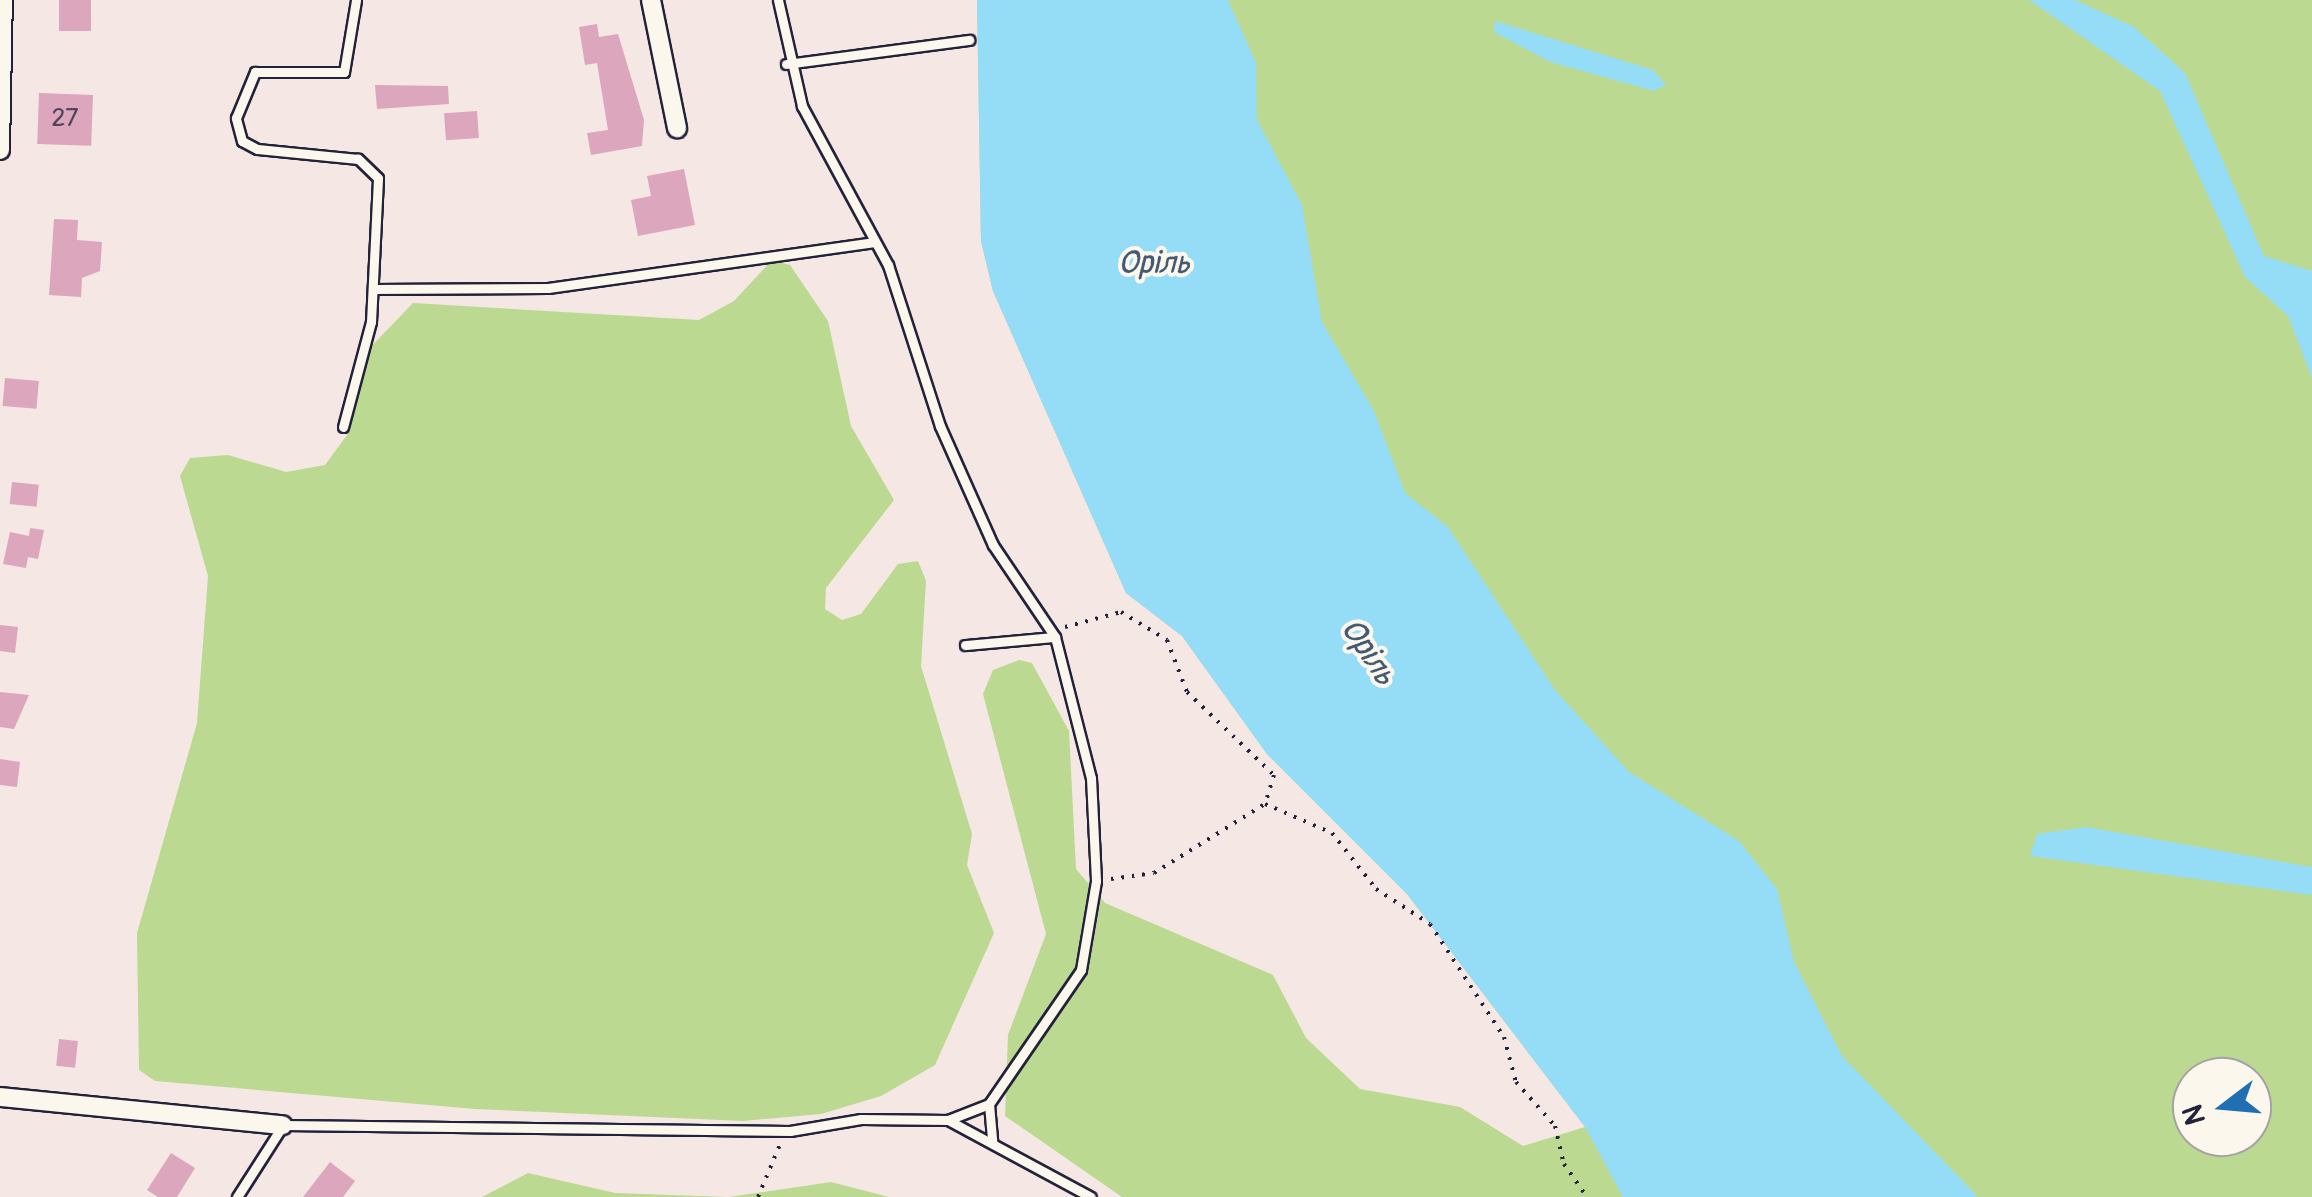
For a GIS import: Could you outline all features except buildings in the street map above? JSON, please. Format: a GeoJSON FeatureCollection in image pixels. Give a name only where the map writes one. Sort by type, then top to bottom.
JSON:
{"type":"FeatureCollection","features":[{"type":"Feature","properties":{"kind":"street"},"geometry":{"type":"LineString","coordinates":[[0,150],[3,0]]}},
{"type":"Feature","properties":{"kind":"street"},"geometry":{"type":"LineString","coordinates":[[651,0],[677,128]]}},
{"type":"Feature","properties":{"kind":"street"},"geometry":{"type":"LineString","coordinates":[[0,1097],[283,1125]]}},
{"type":"Feature","properties":{"kind":"lane"},"geometry":{"type":"LineString","coordinates":[[342,427],[373,288],[378,178],[358,159],[257,149],[242,142],[236,118],[255,72],[344,72],[356,0]]}},
{"type":"Feature","properties":{"kind":"lane"},"geometry":{"type":"LineString","coordinates":[[237,1197],[283,1125],[790,1131],[861,1118],[948,1120],[989,1104],[1081,970],[1096,881],[1091,778],[1053,634],[994,545],[875,242],[786,64],[778,0]]}},
{"type":"Feature","properties":{"kind":"lane"},"geometry":{"type":"LineString","coordinates":[[786,64],[969,40]]}},
{"type":"Feature","properties":{"kind":"lane"},"geometry":{"type":"LineString","coordinates":[[373,288],[548,288],[875,242]]}},
{"type":"Feature","properties":{"kind":"lane"},"geometry":{"type":"LineString","coordinates":[[965,645],[1053,634]]}},
{"type":"Feature","properties":{"kind":"lane"},"geometry":{"type":"LineString","coordinates":[[989,1104],[992,1142]]}},
{"type":"Feature","properties":{"kind":"lane"},"geometry":{"type":"LineString","coordinates":[[948,1120],[1091,1197]]}},
{"type":"Feature","properties":{"kind":"path"},"geometry":{"type":"LineString","coordinates":[[1053,634],[1121,612],[1167,640],[1187,692],[1274,775],[1265,804],[1154,872],[1096,881]]}},
{"type":"Feature","properties":{"kind":"path"},"geometry":{"type":"LineString","coordinates":[[1265,804],[1332,833],[1376,889],[1430,924],[1504,1037],[1516,1082],[1555,1126],[1564,1164],[1588,1197]]}},
{"type":"Feature","properties":{"kind":"path"},"geometry":{"type":"LineString","coordinates":[[758,1197],[790,1131]]}},
{"type":"Feature","properties":{"kind":"green space"},"geometry":{"type":"Polygon","coordinates":[[[977,0],[2312,0],[2312,1197],[1122,1197],[1005,1116],[1008,1035],[1046,934],[983,694],[993,670],[1019,660],[1032,663],[1069,731],[1076,869],[1105,903],[1273,975],[1306,1038],[1360,1089],[1460,1107],[1523,1146],[1585,1127],[1407,894],[1267,754],[1182,636],[1126,593],[993,291],[981,241],[977,0]]]}},
{"type":"Feature","properties":{"kind":"green space"},"geometry":{"type":"Polygon","coordinates":[[[772,260],[790,265],[828,321],[851,426],[894,500],[826,588],[825,609],[842,620],[861,614],[898,564],[918,561],[926,581],[921,666],[972,834],[967,865],[994,933],[935,1065],[881,1096],[821,1114],[743,1121],[475,1109],[155,1081],[139,1070],[137,933],[197,723],[208,576],[180,476],[190,458],[228,455],[286,472],[325,465],[350,431],[361,357],[413,303],[699,320],[734,301],[772,260]]]}},
{"type":"Feature","properties":{"kind":"green space"},"geometry":{"type":"Polygon","coordinates":[[[528,1173],[615,1193],[728,1197],[482,1197],[528,1173]]]}},
{"type":"Feature","properties":{"kind":"green space"},"geometry":{"type":"Polygon","coordinates":[[[831,1182],[889,1197],[729,1197],[831,1182]]]}},
{"type":"Feature","properties":{"kind":"water","name":"Орiль"},"geometry":{"type":"Polygon","coordinates":[[[977,0],[1228,0],[1256,63],[1257,120],[1302,205],[1322,322],[1374,411],[1405,493],[1448,527],[1555,690],[1629,772],[1739,841],[1777,889],[1794,962],[1842,1056],[1978,1197],[1623,1197],[1585,1127],[1407,894],[1267,754],[1182,636],[1126,593],[993,291],[981,241],[977,0]]]}},
{"type":"Feature","properties":{"kind":"water"},"geometry":{"type":"Polygon","coordinates":[[[2029,0],[2075,0],[2134,27],[2185,73],[2264,256],[2312,271],[2312,378],[2288,316],[2245,277],[2160,91],[2029,0]]]}},
{"type":"Feature","properties":{"kind":"water"},"geometry":{"type":"Polygon","coordinates":[[[1495,21],[1653,70],[1666,85],[1654,91],[1550,62],[1494,32],[1495,21]]]}},
{"type":"Feature","properties":{"kind":"water"},"geometry":{"type":"Polygon","coordinates":[[[2086,827],[2312,867],[2312,895],[2030,856],[2037,834],[2086,827]]]}},
{"type":"Feature","properties":{"kind":"water label","name":"Оріль"},"geometry":{"type":"Point","coordinates":[1368,652]}}]}
